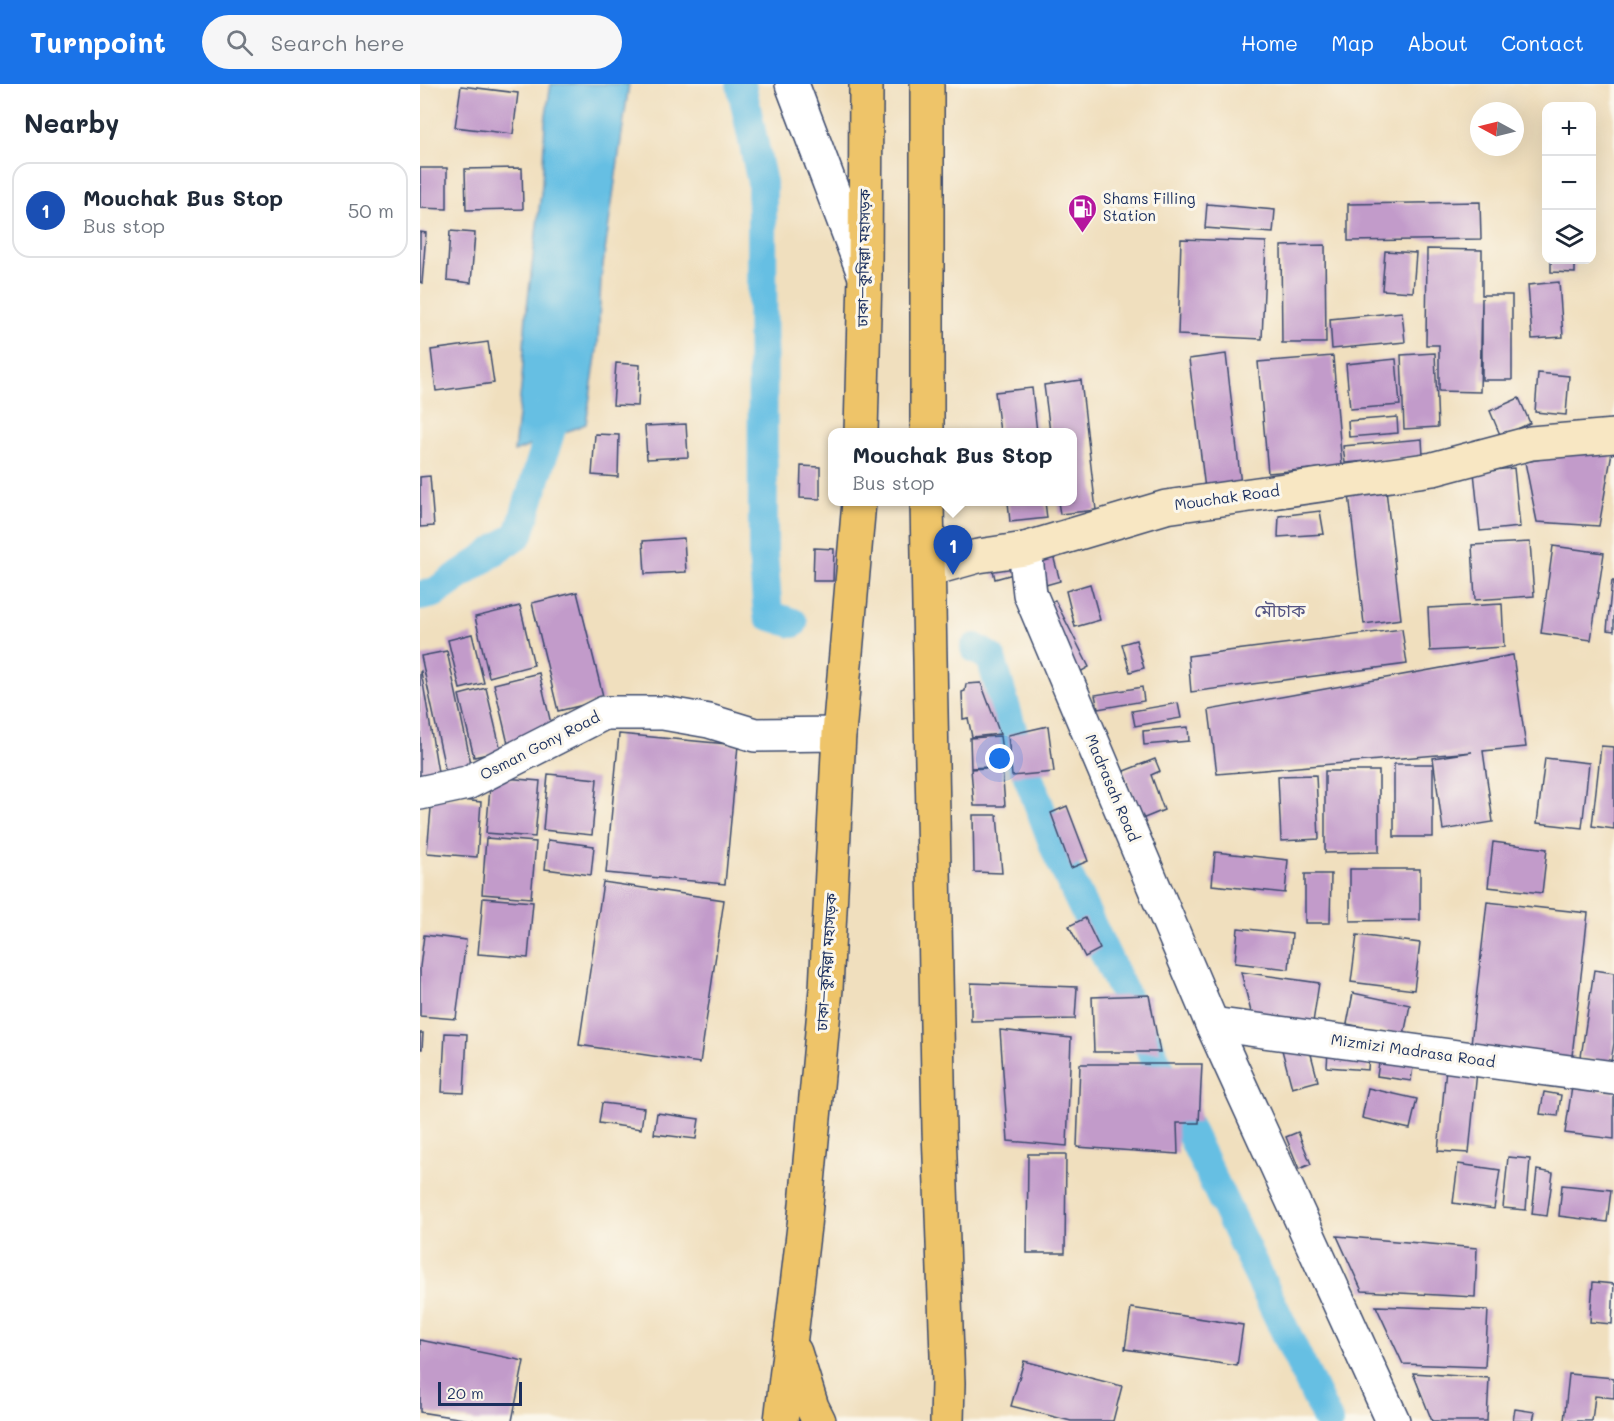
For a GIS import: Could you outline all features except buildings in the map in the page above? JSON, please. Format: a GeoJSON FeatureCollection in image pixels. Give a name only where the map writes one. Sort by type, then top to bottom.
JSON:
{"type":"FeatureCollection","features":[{"type":"Feature","properties":{"kind":"highway","name":"ঢাকা–কুমিল্লা মহাসড়ক"},"geometry":{"type":"LineString","coordinates":[[861,428],[866,84]]}},
{"type":"Feature","properties":{"kind":"highway"},"geometry":{"type":"LineString","coordinates":[[927,84],[927,428]]}},
{"type":"Feature","properties":{"kind":"highway","name":"ঢাকা–কুমিল্লা মহাসড়ক"},"geometry":{"type":"LineString","coordinates":[[781,1421],[806,1214],[826,989],[839,734],[859,506]]}},
{"type":"Feature","properties":{"kind":"highway"},"geometry":{"type":"LineString","coordinates":[[927,506],[939,1106],[948,1383],[947,1421]]}},
{"type":"Feature","properties":{"kind":"highway"},"geometry":{"type":"LineString","coordinates":[[791,1341],[812,1407],[819,1421]]}},
{"type":"Feature","properties":{"kind":"street"},"geometry":{"type":"LineString","coordinates":[[794,90],[865,275]]}},
{"type":"Feature","properties":{"kind":"street","name":"Mouchak Road"},"geometry":{"type":"LineString","coordinates":[[928,570],[978,556],[1025,549],[1166,507],[1433,469],[1531,443],[1614,436]]}},
{"type":"Feature","properties":{"kind":"street","name":"Madrasah Road"},"geometry":{"type":"LineString","coordinates":[[1025,549],[1030,594],[1212,1024],[1393,1421]]}},
{"type":"Feature","properties":{"kind":"street","name":"Osman Gony Road"},"geometry":{"type":"LineString","coordinates":[[420,793],[467,783],[604,713],[663,713],[709,721],[755,735],[839,734]]}},
{"type":"Feature","properties":{"kind":"street","name":"Mizmizi Madrasa Road"},"geometry":{"type":"LineString","coordinates":[[1212,1024],[1614,1078]]}},
{"type":"Feature","properties":{"kind":"water"},"geometry":{"type":"Polygon","coordinates":[[[551,84],[629,84],[601,279],[598,343],[586,424],[514,452],[526,315],[542,185],[545,122],[551,84]]]}},
{"type":"Feature","properties":{"kind":"waterway"},"geometry":{"type":"LineString","coordinates":[[741,84],[762,183],[763,554],[768,615],[793,623]]}},
{"type":"Feature","properties":{"kind":"waterway"},"geometry":{"type":"LineString","coordinates":[[420,596],[434,593],[519,534],[560,399]]}},
{"type":"Feature","properties":{"kind":"waterway"},"geometry":{"type":"LineString","coordinates":[[975,648],[991,658],[1017,747],[1057,853],[1328,1421]]}},
{"type":"Feature","properties":{"kind":"place","name":"Shams Filling Station"},"geometry":{"type":"Point","coordinates":[1082,234]}},
{"type":"Feature","properties":{"kind":"place","name":"Mouchak Bus Stop"},"geometry":{"type":"Point","coordinates":[953,575]}},
{"type":"Feature","properties":{"kind":"district","name":"মৌচাক"},"geometry":{"type":"Point","coordinates":[1280,611]}}]}
